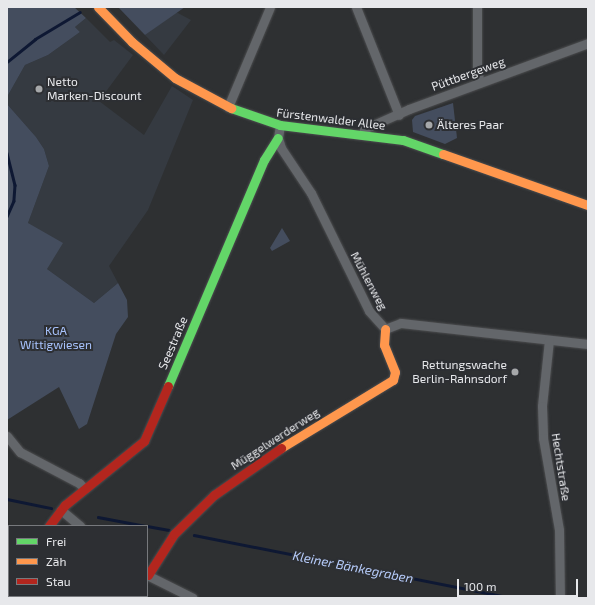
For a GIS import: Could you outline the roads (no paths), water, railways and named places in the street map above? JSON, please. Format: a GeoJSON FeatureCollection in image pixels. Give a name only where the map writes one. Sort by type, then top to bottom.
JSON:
{"type":"FeatureCollection","features":[{"type":"Feature","properties":{"kind":"street","name":"Fürstenwalder Allee"},"geometry":{"type":"LineString","coordinates":[[98,7],[132,42],[175,78],[228,107],[280,125],[403,140],[588,205]]}},
{"type":"Feature","properties":{"kind":"street"},"geometry":{"type":"LineString","coordinates":[[228,107],[270,7]]}},
{"type":"Feature","properties":{"kind":"street"},"geometry":{"type":"LineString","coordinates":[[356,7],[399,115]]}},
{"type":"Feature","properties":{"kind":"street"},"geometry":{"type":"LineString","coordinates":[[477,7],[477,70],[480,83]]}},
{"type":"Feature","properties":{"kind":"street","name":"Püttbergeweg"},"geometry":{"type":"LineString","coordinates":[[364,135],[364,129],[399,115],[409,109],[588,43]]}},
{"type":"Feature","properties":{"kind":"street"},"geometry":{"type":"LineString","coordinates":[[278,138],[280,125]]}},
{"type":"Feature","properties":{"kind":"street","name":"Mühlenweg"},"geometry":{"type":"LineString","coordinates":[[278,138],[283,151],[311,193],[369,311],[385,329],[401,323],[588,344]]}},
{"type":"Feature","properties":{"kind":"street","name":"Seestraße"},"geometry":{"type":"LineString","coordinates":[[49,525],[61,510],[85,489],[138,447],[148,434],[264,160],[278,138]]}},
{"type":"Feature","properties":{"kind":"street","name":"Müggelwerderweg"},"geometry":{"type":"LineString","coordinates":[[148,573],[174,534],[214,495],[257,463],[393,380],[395,372],[384,345],[385,329]]}},
{"type":"Feature","properties":{"kind":"street","name":"Hechtstraße"},"geometry":{"type":"LineString","coordinates":[[549,340],[542,406],[544,438],[559,530],[560,598]]}},
{"type":"Feature","properties":{"kind":"street"},"geometry":{"type":"LineString","coordinates":[[7,436],[20,452],[79,483],[85,489]]}},
{"type":"Feature","properties":{"kind":"street"},"geometry":{"type":"LineString","coordinates":[[61,510],[79,525]]}},
{"type":"Feature","properties":{"kind":"street"},"geometry":{"type":"LineString","coordinates":[[148,576],[193,598]]}},
{"type":"Feature","properties":{"kind":"waterway"},"geometry":{"type":"LineString","coordinates":[[7,62],[35,39],[80,12]]}},
{"type":"Feature","properties":{"kind":"waterway"},"geometry":{"type":"LineString","coordinates":[[7,153],[15,185],[14,201],[7,217]]}},
{"type":"Feature","properties":{"kind":"waterway","name":"Kleiner Bänkegraben"},"geometry":{"type":"LineString","coordinates":[[7,499],[51,508]]}},
{"type":"Feature","properties":{"kind":"waterway","name":"Kleiner Bänkegraben"},"geometry":{"type":"LineString","coordinates":[[98,517],[140,525]]}},
{"type":"Feature","properties":{"kind":"waterway","name":"Kleiner Bänkegraben"},"geometry":{"type":"LineString","coordinates":[[148,526],[169,530]]}},
{"type":"Feature","properties":{"kind":"waterway","name":"Kleiner Bänkegraben"},"geometry":{"type":"LineString","coordinates":[[194,535],[512,598]]}},
{"type":"Feature","properties":{"kind":"place","name":"Netto Marken-Discount"},"geometry":{"type":"Point","coordinates":[39,89]}},
{"type":"Feature","properties":{"kind":"place","name":"Älteres Paar"},"geometry":{"type":"Point","coordinates":[429,125]}},
{"type":"Feature","properties":{"kind":"place","name":"Rettungswache Berlin-Rahnsdorf"},"geometry":{"type":"Point","coordinates":[515,372]}},
{"type":"Feature","properties":{"kind":"park label","name":"KGA Wittigwiesen"},"geometry":{"type":"Point","coordinates":[56,338]}}]}
